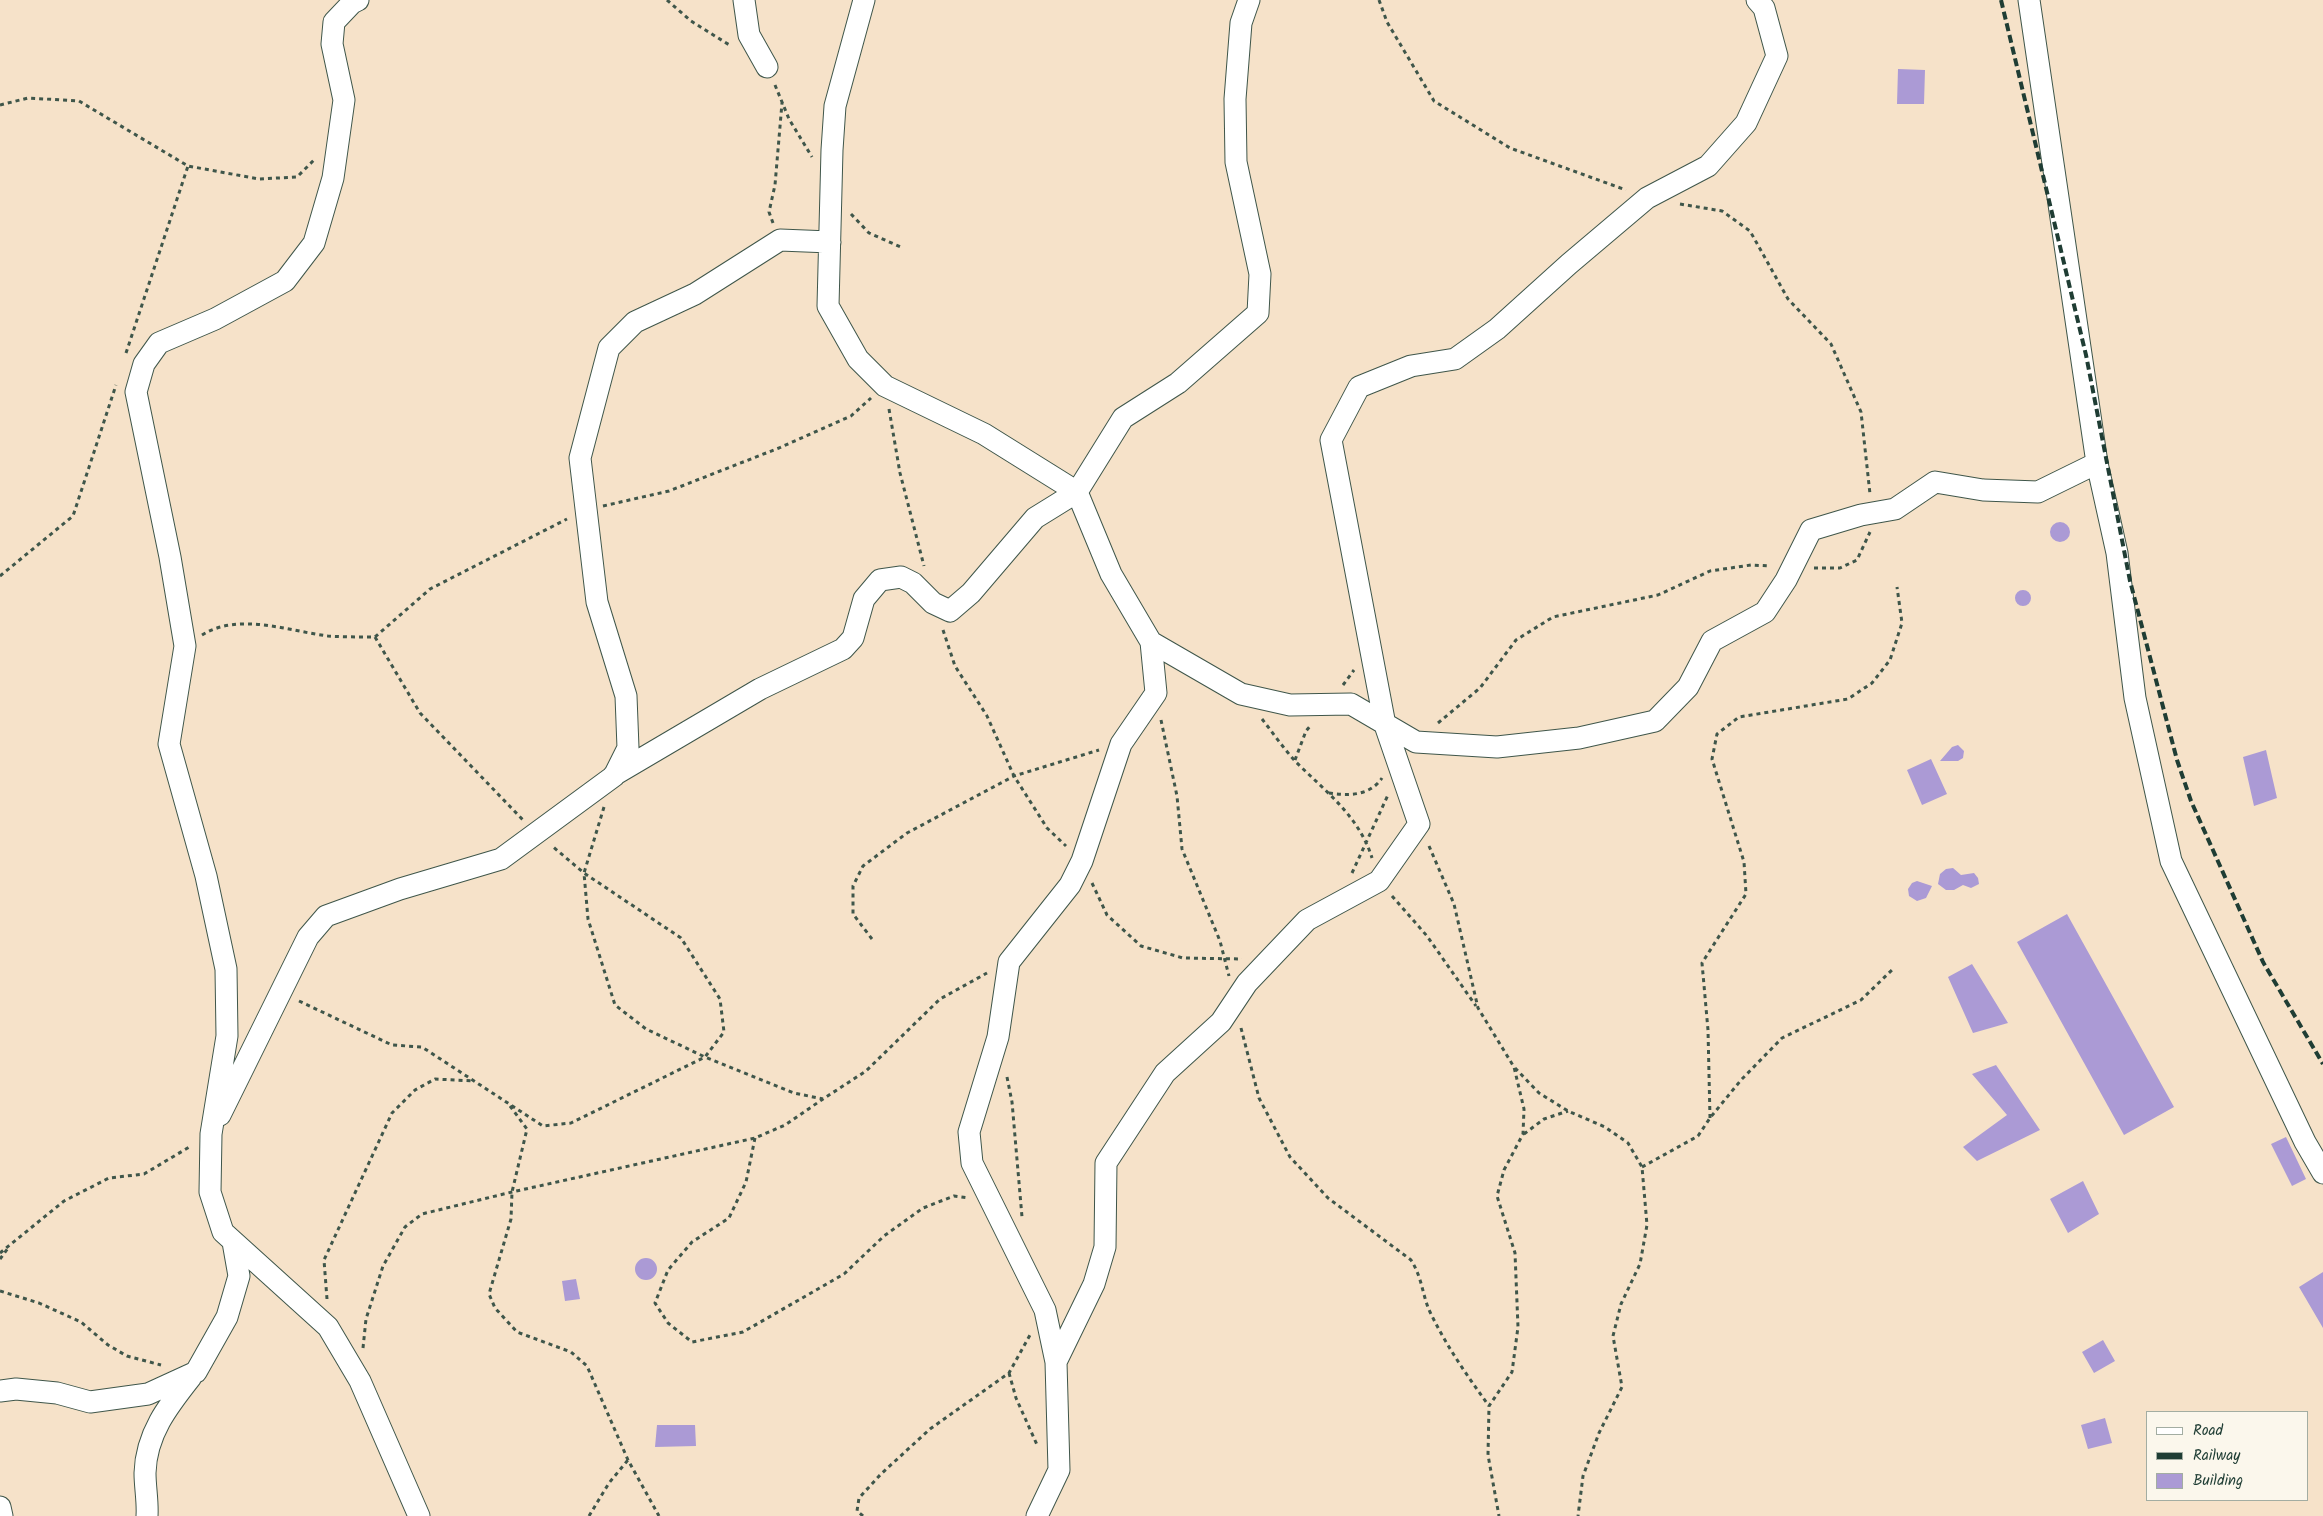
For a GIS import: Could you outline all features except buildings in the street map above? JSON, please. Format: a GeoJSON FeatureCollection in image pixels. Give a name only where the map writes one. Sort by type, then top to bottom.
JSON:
{"type":"FeatureCollection","features":[{"type":"Feature","properties":{"kind":"street"},"geometry":{"type":"LineString","coordinates":[[358,0],[352,2],[334,22],[332,44],[344,100],[333,178],[314,243],[285,281],[215,319],[159,343],[144,364],[136,392],[170,557],[185,646],[169,744],[206,876],[226,969],[227,1036],[211,1134],[210,1192],[223,1232],[328,1328],[360,1381],[419,1516]]}},
{"type":"Feature","properties":{"kind":"street"},"geometry":{"type":"LineString","coordinates":[[744,0],[749,35],[767,67]]}},
{"type":"Feature","properties":{"kind":"street"},"geometry":{"type":"LineString","coordinates":[[864,0],[836,106],[832,150],[828,306],[858,359],[885,386],[984,434],[1077,492],[1111,574],[1151,642],[1156,693],[1121,744],[1082,861],[1070,885],[1009,962],[998,1037],[969,1132],[972,1163],[1045,1310],[1056,1362],[1059,1470],[1036,1516]]}},
{"type":"Feature","properties":{"kind":"street"},"geometry":{"type":"LineString","coordinates":[[211,1134],[308,937],[326,916],[400,889],[501,859],[614,776],[760,689],[843,649],[853,638],[864,599],[880,580],[901,577],[913,582],[933,603],[950,611],[971,593],[1035,518],[1077,492],[1123,418],[1178,383],[1258,313],[1260,274],[1236,162],[1235,99],[1237,70],[1241,23],[1249,0]]}},
{"type":"Feature","properties":{"kind":"street"},"geometry":{"type":"LineString","coordinates":[[1056,1362],[1094,1284],[1105,1246],[1106,1163],[1165,1073],[1221,1022],[1247,983],[1307,920],[1379,881],[1420,824],[1385,725],[1331,440],[1359,387],[1411,366],[1455,359],[1497,329],[1569,264],[1647,198],[1708,166],[1746,122],[1777,56],[1764,8],[1757,0]]}},
{"type":"Feature","properties":{"kind":"street"},"geometry":{"type":"LineString","coordinates":[[2030,0],[2097,463],[2117,553],[2135,698],[2171,861],[2305,1142],[2323,1173]]}},
{"type":"Feature","properties":{"kind":"street"},"geometry":{"type":"LineString","coordinates":[[614,776],[628,748],[626,696],[597,602],[580,458],[610,348],[635,322],[695,294],[780,240],[830,242]]}},
{"type":"Feature","properties":{"kind":"street"},"geometry":{"type":"LineString","coordinates":[[1151,642],[1241,694],[1290,705],[1351,704],[1416,742],[1496,747],[1579,738],[1655,721],[1688,687],[1712,641],[1765,612],[1792,567],[1811,530],[1872,513],[1896,510],[1935,482],[1983,490],[2038,492],[2097,463]]}},
{"type":"Feature","properties":{"kind":"street"},"geometry":{"type":"LineString","coordinates":[[148,1516],[145,1473],[149,1442],[160,1420],[196,1372],[228,1317],[238,1276],[233,1242]]}},
{"type":"Feature","properties":{"kind":"street"},"geometry":{"type":"LineString","coordinates":[[0,1391],[16,1389],[57,1393],[90,1402],[148,1394],[196,1372]]}},
{"type":"Feature","properties":{"kind":"street"},"geometry":{"type":"LineString","coordinates":[[0,1507],[2,1516]]}},
{"type":"Feature","properties":{"kind":"path"},"geometry":{"type":"LineString","coordinates":[[667,0],[690,21],[733,47]]}},
{"type":"Feature","properties":{"kind":"path"},"geometry":{"type":"LineString","coordinates":[[1379,0],[1388,22],[1434,101],[1510,148],[1647,198],[1722,211],[1750,231],[1788,299],[1831,344],[1861,412],[1872,513],[1870,537],[1857,560],[1840,568],[1751,565],[1710,571],[1658,595],[1553,616],[1516,640],[1480,688],[1416,742]]}},
{"type":"Feature","properties":{"kind":"path"},"geometry":{"type":"LineString","coordinates":[[0,105],[28,98],[79,101],[188,166],[259,179],[297,177],[339,136]]}},
{"type":"Feature","properties":{"kind":"path"},"geometry":{"type":"LineString","coordinates":[[780,240],[769,212],[775,184],[782,101]]}},
{"type":"Feature","properties":{"kind":"path"},"geometry":{"type":"LineString","coordinates":[[125,355],[188,166]]}},
{"type":"Feature","properties":{"kind":"path"},"geometry":{"type":"LineString","coordinates":[[0,576],[73,516],[116,384]]}},
{"type":"Feature","properties":{"kind":"path"},"geometry":{"type":"LineString","coordinates":[[185,646],[209,630],[243,623],[329,636],[374,638],[430,588],[586,510],[669,491],[779,448],[851,416],[885,386]]}},
{"type":"Feature","properties":{"kind":"path"},"geometry":{"type":"LineString","coordinates":[[885,386],[900,473],[933,603],[955,666],[986,716],[1014,776],[1047,828],[1082,861],[1107,915],[1141,946],[1183,958],[1225,960],[1271,958]]}},
{"type":"Feature","properties":{"kind":"path"},"geometry":{"type":"LineString","coordinates":[[1710,1118],[1708,1030],[1702,963],[1746,894],[1744,862],[1712,759],[1717,734],[1739,717],[1848,699],[1872,683],[1890,660],[1902,623],[1897,587]]}},
{"type":"Feature","properties":{"kind":"path"},"geometry":{"type":"LineString","coordinates":[[280,993],[392,1045],[422,1047],[543,1126],[571,1123],[705,1057],[724,1032],[720,999],[681,938],[584,873],[536,833],[420,713],[374,638]]}},
{"type":"Feature","properties":{"kind":"path"},"geometry":{"type":"LineString","coordinates":[[1156,693],[1177,796],[1182,849],[1220,941],[1259,1098],[1290,1157],[1328,1198],[1411,1260],[1420,1274],[1430,1312],[1461,1366],[1489,1406]]}},
{"type":"Feature","properties":{"kind":"path"},"geometry":{"type":"LineString","coordinates":[[1241,694],[1295,760],[1350,815],[1367,841],[1379,881],[1427,936],[1478,1008],[1514,1068],[1539,1093],[1568,1111],[1605,1128],[1628,1143],[1642,1167],[1646,1225],[1640,1264],[1621,1304],[1613,1336],[1622,1387],[1598,1433],[1583,1476],[1578,1516]]}},
{"type":"Feature","properties":{"kind":"path"},"geometry":{"type":"LineString","coordinates":[[872,939],[853,914],[853,886],[863,866],[907,833],[1014,776],[1121,744]]}},
{"type":"Feature","properties":{"kind":"path"},"geometry":{"type":"LineString","coordinates":[[1328,793],[1347,796],[1368,791],[1380,781],[1390,766],[1393,747]]}},
{"type":"Feature","properties":{"kind":"path"},"geometry":{"type":"LineString","coordinates":[[1338,903],[1400,770]]}},
{"type":"Feature","properties":{"kind":"path"},"geometry":{"type":"LineString","coordinates":[[614,776],[584,873],[588,920],[615,1005],[646,1030],[705,1057],[794,1093],[823,1099]]}},
{"type":"Feature","properties":{"kind":"path"},"geometry":{"type":"LineString","coordinates":[[1420,824],[1454,904],[1478,1008]]}},
{"type":"Feature","properties":{"kind":"path"},"geometry":{"type":"LineString","coordinates":[[360,1381],[366,1319],[383,1266],[405,1227],[422,1214],[755,1138],[784,1125],[866,1071],[940,999],[1009,962]]}},
{"type":"Feature","properties":{"kind":"path"},"geometry":{"type":"LineString","coordinates":[[1642,1167],[1698,1136],[1741,1080],[1782,1038],[1861,1000],[1894,968]]}},
{"type":"Feature","properties":{"kind":"path"},"geometry":{"type":"LineString","coordinates":[[1499,1516],[1488,1455],[1489,1406],[1512,1372],[1518,1328],[1515,1253],[1497,1196],[1504,1170],[1523,1134],[1524,1109],[1514,1068]]}},
{"type":"Feature","properties":{"kind":"path"},"geometry":{"type":"LineString","coordinates":[[1006,1074],[1012,1102],[1022,1220]]}},
{"type":"Feature","properties":{"kind":"path"},"geometry":{"type":"LineString","coordinates":[[328,1328],[324,1260],[392,1113],[415,1090],[435,1078],[475,1081]]}},
{"type":"Feature","properties":{"kind":"path"},"geometry":{"type":"LineString","coordinates":[[508,1103],[527,1128],[512,1192],[511,1219],[488,1294],[495,1308],[517,1332],[572,1352],[587,1366],[628,1460],[659,1516]]}},
{"type":"Feature","properties":{"kind":"path"},"geometry":{"type":"LineString","coordinates":[[1523,1134],[1544,1119],[1568,1111]]}},
{"type":"Feature","properties":{"kind":"path"},"geometry":{"type":"LineString","coordinates":[[0,1253],[64,1201],[109,1178],[144,1174],[211,1134]]}},
{"type":"Feature","properties":{"kind":"path"},"geometry":{"type":"LineString","coordinates":[[755,1138],[746,1182],[728,1218],[692,1242],[668,1270],[655,1303],[668,1323],[692,1342],[743,1332],[844,1274],[884,1236],[923,1208],[954,1196],[991,1202]]}},
{"type":"Feature","properties":{"kind":"path"},"geometry":{"type":"LineString","coordinates":[[0,1259],[12,1244]]}},
{"type":"Feature","properties":{"kind":"path"},"geometry":{"type":"LineString","coordinates":[[0,1291],[39,1304],[81,1322],[108,1345],[127,1356],[165,1367]]}},
{"type":"Feature","properties":{"kind":"path"},"geometry":{"type":"LineString","coordinates":[[863,1516],[857,1511],[859,1498],[881,1474],[930,1429],[1009,1373],[1030,1336],[1030,1327]]}},
{"type":"Feature","properties":{"kind":"path"},"geometry":{"type":"LineString","coordinates":[[1009,1373],[1016,1398],[1039,1450]]}},
{"type":"Feature","properties":{"kind":"path"},"geometry":{"type":"LineString","coordinates":[[588,1516],[609,1483],[628,1460]]}},
{"type":"Feature","properties":{"kind":"railway"},"geometry":{"type":"LineString","coordinates":[[2001,0],[2086,355],[2130,581],[2177,760],[2191,801],[2263,962],[2323,1064]]}}]}
